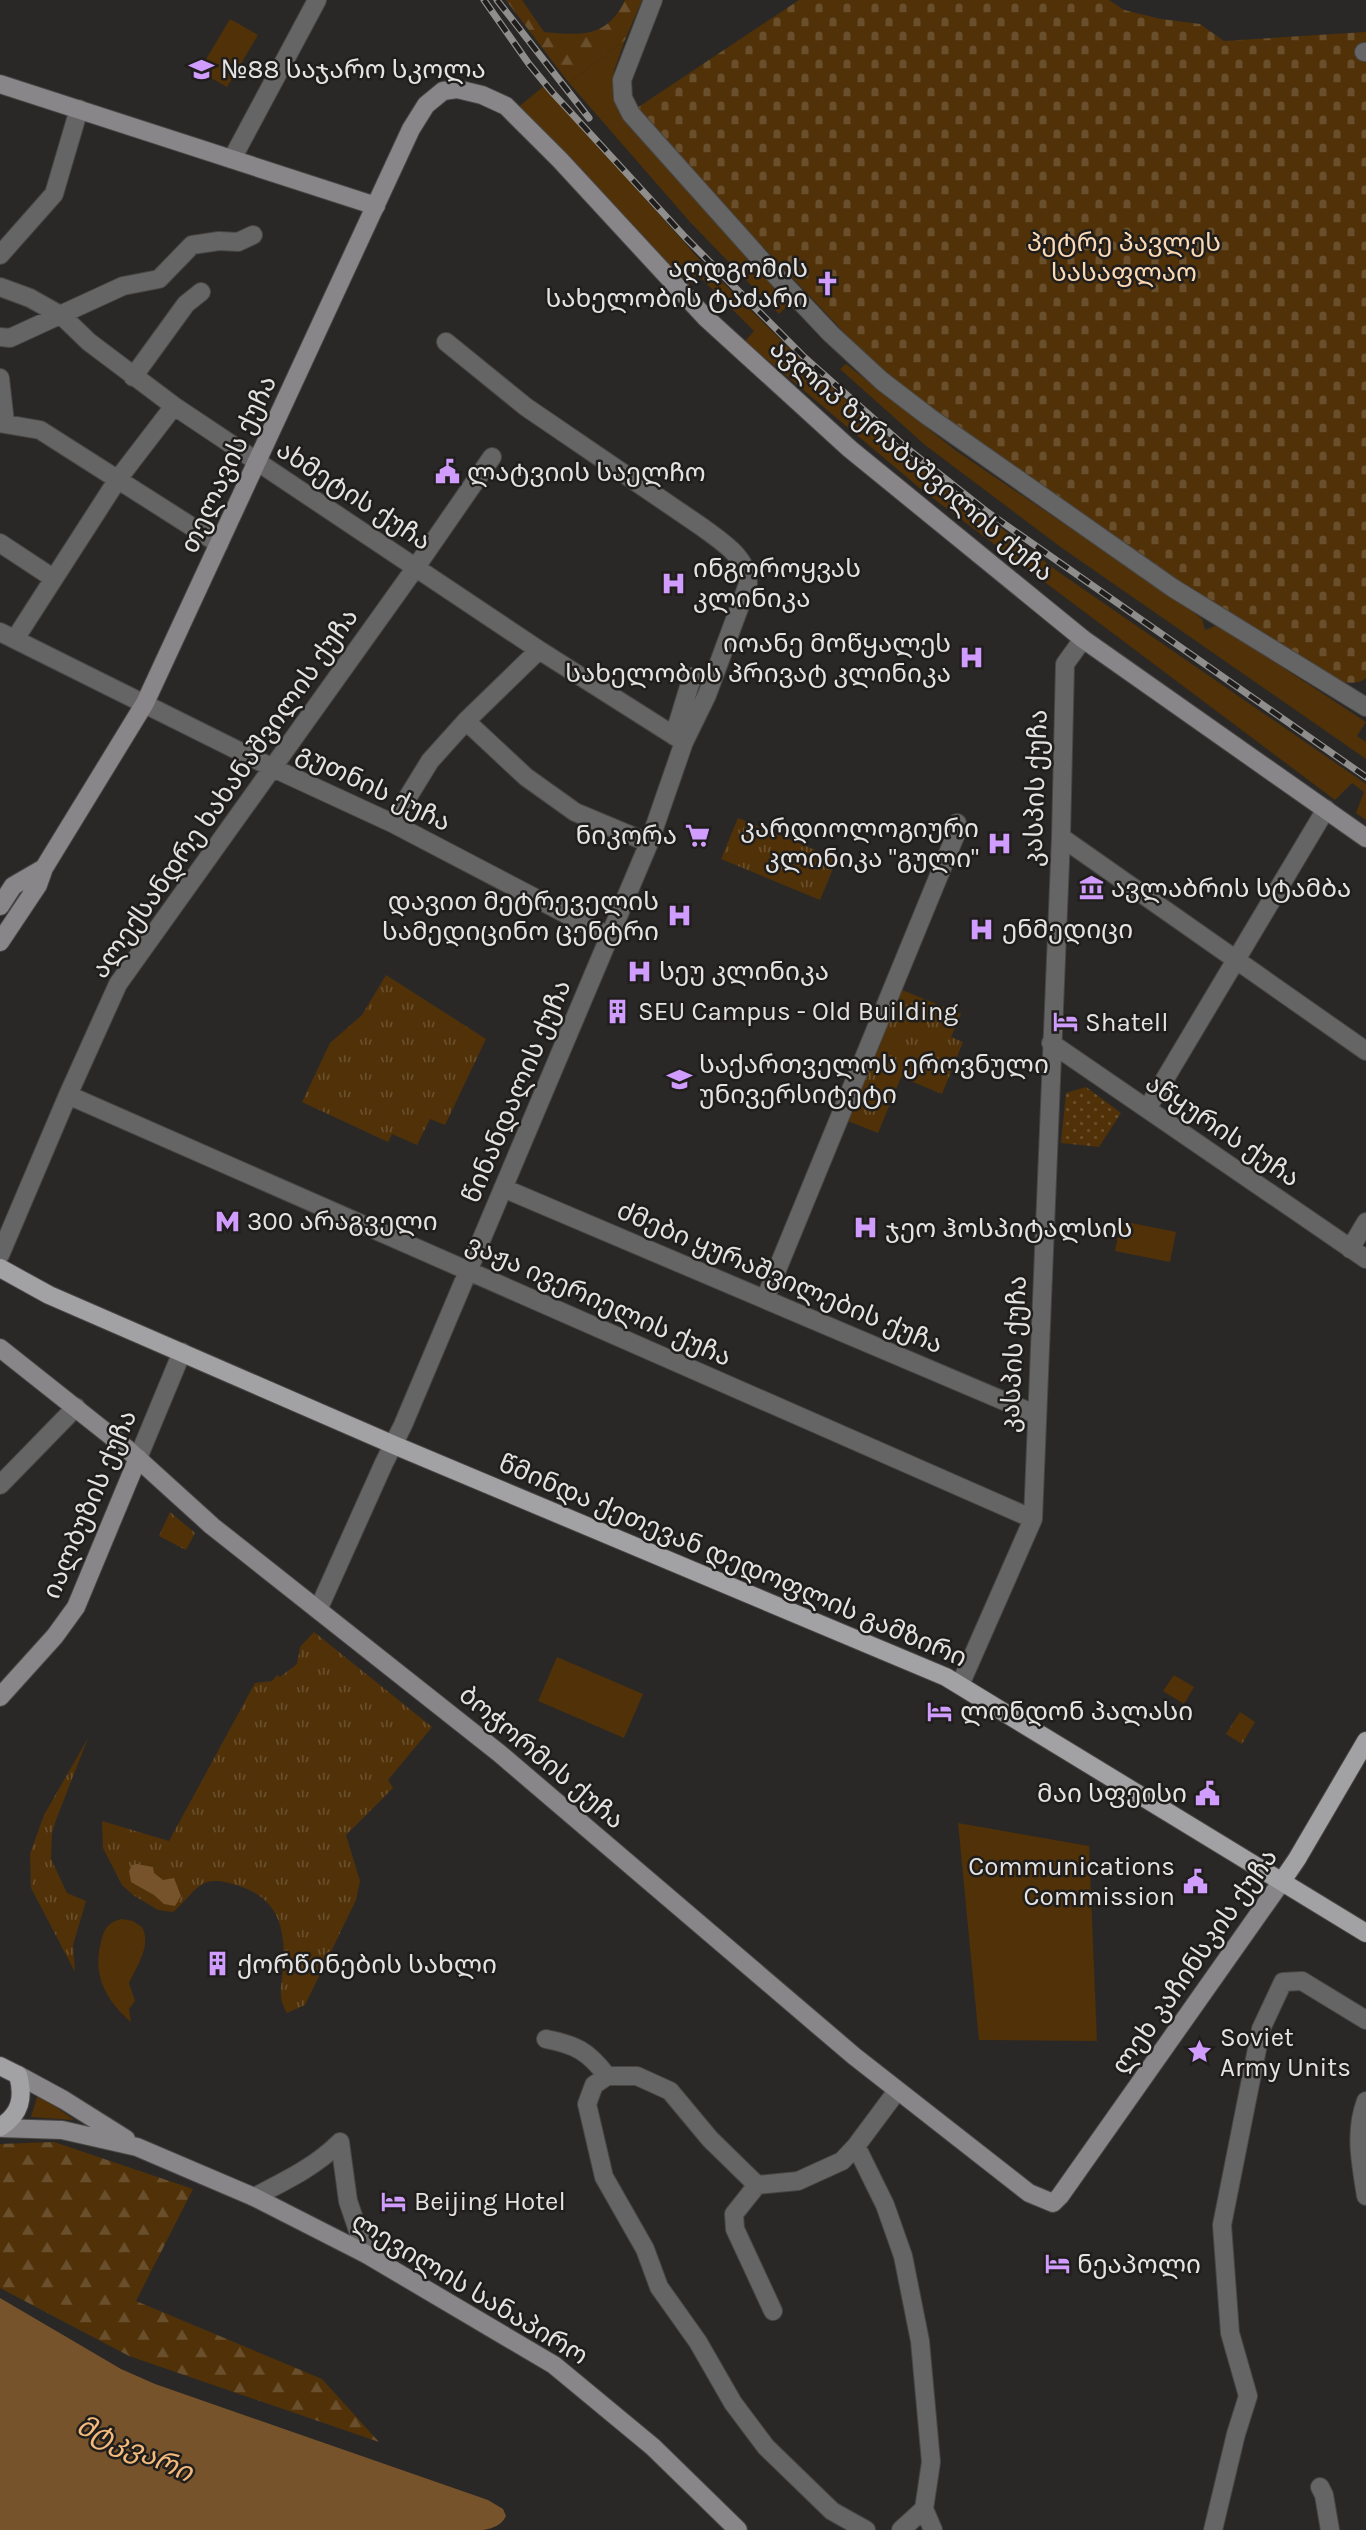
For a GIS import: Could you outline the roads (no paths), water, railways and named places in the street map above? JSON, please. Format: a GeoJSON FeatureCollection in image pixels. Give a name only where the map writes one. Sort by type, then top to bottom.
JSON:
{"type":"FeatureCollection","features":[{"type":"Feature","properties":{"kind":"main road"},"geometry":{"type":"LineString","coordinates":[[0,83],[376,206]]}},
{"type":"Feature","properties":{"kind":"main road","name":"თელავის ქუჩა"},"geometry":{"type":"LineString","coordinates":[[0,942],[38,885],[44,868],[145,703],[411,129],[426,105],[443,91],[457,89]]}},
{"type":"Feature","properties":{"kind":"main road","name":"ავლიპ ზურაბაშვილის ქუჩა"},"geometry":{"type":"LineString","coordinates":[[457,89],[482,95],[506,106],[560,160],[705,317],[850,449],[1083,639],[1366,838]]}},
{"type":"Feature","properties":{"kind":"main road"},"geometry":{"type":"LineString","coordinates":[[0,906],[13,886],[44,868]]}},
{"type":"Feature","properties":{"kind":"main road","name":"წმინდა ქეთევან დედოფლის გამზირი"},"geometry":{"type":"LineString","coordinates":[[0,1268],[49,1295],[394,1445],[960,1685],[1366,1933]]}},
{"type":"Feature","properties":{"kind":"main road","name":"წმინდა ქეთევან დედოფლის გამზირი"},"geometry":{"type":"LineString","coordinates":[[0,1281],[49,1295]]}},
{"type":"Feature","properties":{"kind":"main road","name":"ბოჭორმის ქუჩა"},"geometry":{"type":"LineString","coordinates":[[0,1348],[138,1458],[212,1526],[499,1753],[897,2091],[1029,2193],[1053,2203]]}},
{"type":"Feature","properties":{"kind":"main road","name":"იალბუზის ქუჩა"},"geometry":{"type":"LineString","coordinates":[[0,1698],[55,1636],[76,1607],[138,1458]]}},
{"type":"Feature","properties":{"kind":"main road","name":"ლეხ კაჩინსკის ქუჩა"},"geometry":{"type":"LineString","coordinates":[[1053,2203],[1136,2091],[1297,1860],[1366,1741]]}},
{"type":"Feature","properties":{"kind":"main road"},"geometry":{"type":"LineString","coordinates":[[0,2066],[18,2075],[22,2088],[22,2100],[15,2114],[0,2127]]}},
{"type":"Feature","properties":{"kind":"main road","name":"ლევილის სანაპირო"},"geometry":{"type":"LineString","coordinates":[[18,2075],[64,2100],[137,2147],[254,2197],[366,2253],[554,2365],[653,2447],[738,2530]]}},
{"type":"Feature","properties":{"kind":"main road","name":"ლევილის სანაპირო"},"geometry":{"type":"LineString","coordinates":[[0,2127],[62,2130],[137,2147]]}},
{"type":"Feature","properties":{"kind":"street"},"geometry":{"type":"LineString","coordinates":[[232,159],[317,0]]}},
{"type":"Feature","properties":{"kind":"street"},"geometry":{"type":"LineString","coordinates":[[653,0],[622,80],[623,98],[631,114],[831,334],[882,381],[929,417],[1173,588],[1366,707]]}},
{"type":"Feature","properties":{"kind":"street"},"geometry":{"type":"LineString","coordinates":[[0,256],[54,194],[79,109]]}},
{"type":"Feature","properties":{"kind":"street"},"geometry":{"type":"LineString","coordinates":[[0,337],[10,338],[122,286],[159,279],[192,245],[219,241],[237,242],[253,235]]}},
{"type":"Feature","properties":{"kind":"street","name":"ახმეტის ქუჩა"},"geometry":{"type":"LineString","coordinates":[[0,287],[30,298],[61,316],[133,377],[257,463],[539,650],[679,739]]}},
{"type":"Feature","properties":{"kind":"street"},"geometry":{"type":"LineString","coordinates":[[133,377],[186,304],[201,292]]}},
{"type":"Feature","properties":{"kind":"street"},"geometry":{"type":"LineString","coordinates":[[446,342],[526,407],[702,527],[730,548],[742,563],[748,575],[748,584],[707,695],[679,739]]}},
{"type":"Feature","properties":{"kind":"street"},"geometry":{"type":"LineString","coordinates":[[0,378],[3,423],[40,429],[219,544]]}},
{"type":"Feature","properties":{"kind":"street"},"geometry":{"type":"LineString","coordinates":[[8,635],[53,578],[118,479],[174,406]]}},
{"type":"Feature","properties":{"kind":"street","name":"ალექსანდრე ხახანაშვილის ქუჩა"},"geometry":{"type":"LineString","coordinates":[[0,1255],[118,984],[492,457]]}},
{"type":"Feature","properties":{"kind":"street"},"geometry":{"type":"LineString","coordinates":[[0,543],[53,578]]}},
{"type":"Feature","properties":{"kind":"street","name":"გუთნის ქუჩა"},"geometry":{"type":"LineString","coordinates":[[8,635],[273,768],[392,823],[610,937]]}},
{"type":"Feature","properties":{"kind":"street","name":"კასპის ქუჩა"},"geometry":{"type":"LineString","coordinates":[[960,1685],[1033,1519],[1061,837],[1065,664],[1083,639]]}},
{"type":"Feature","properties":{"kind":"street"},"geometry":{"type":"LineString","coordinates":[[392,823],[429,761],[539,650]]}},
{"type":"Feature","properties":{"kind":"street"},"geometry":{"type":"LineString","coordinates":[[679,739],[692,677]]}},
{"type":"Feature","properties":{"kind":"street"},"geometry":{"type":"LineString","coordinates":[[466,721],[526,777],[575,812],[649,843]]}},
{"type":"Feature","properties":{"kind":"street","name":"წინანდალის ქუჩა"},"geometry":{"type":"LineString","coordinates":[[318,1610],[394,1445],[649,843],[679,739]]}},
{"type":"Feature","properties":{"kind":"street"},"geometry":{"type":"LineString","coordinates":[[1147,1109],[1326,809]]}},
{"type":"Feature","properties":{"kind":"street"},"geometry":{"type":"LineString","coordinates":[[765,1299],[958,829],[957,823]]}},
{"type":"Feature","properties":{"kind":"street"},"geometry":{"type":"LineString","coordinates":[[1061,837],[1366,1051]]}},
{"type":"Feature","properties":{"kind":"street","name":"აწყურის ქუჩა"},"geometry":{"type":"LineString","coordinates":[[1051,1043],[1366,1259]]}},
{"type":"Feature","properties":{"kind":"street","name":"ვაჟა ივერიელის ქუჩა"},"geometry":{"type":"LineString","coordinates":[[68,1095],[1033,1519]]}},
{"type":"Feature","properties":{"kind":"street","name":"ძმები ყურაშვილების ქუჩა"},"geometry":{"type":"LineString","coordinates":[[503,1188],[1037,1415]]}},
{"type":"Feature","properties":{"kind":"street"},"geometry":{"type":"LineString","coordinates":[[1350,1248],[1366,1222]]}},
{"type":"Feature","properties":{"kind":"street","name":"იალბუზის ქუჩა"},"geometry":{"type":"LineString","coordinates":[[138,1458],[182,1352]]}},
{"type":"Feature","properties":{"kind":"street"},"geometry":{"type":"LineString","coordinates":[[0,1485],[76,1407]]}},
{"type":"Feature","properties":{"kind":"street"},"geometry":{"type":"LineString","coordinates":[[1213,2530],[1248,2396],[1230,2333],[1222,2225],[1261,2029],[1283,1982],[1302,1981],[1366,2020]]}},
{"type":"Feature","properties":{"kind":"street"},"geometry":{"type":"LineString","coordinates":[[546,2039],[572,2045],[593,2058],[607,2076]]}},
{"type":"Feature","properties":{"kind":"street"},"geometry":{"type":"LineString","coordinates":[[757,2185],[710,2139],[670,2091],[637,2076],[607,2076],[594,2085],[587,2104],[604,2177],[645,2249],[659,2287],[698,2342],[733,2403],[766,2448],[832,2511],[866,2530]]}},
{"type":"Feature","properties":{"kind":"street"},"geometry":{"type":"LineString","coordinates":[[773,2311],[735,2230],[734,2214],[757,2185],[798,2181],[842,2161],[897,2091]]}},
{"type":"Feature","properties":{"kind":"street"},"geometry":{"type":"LineString","coordinates":[[1366,2101],[1360,2118],[1359,2151],[1366,2196]]}},
{"type":"Feature","properties":{"kind":"street"},"geometry":{"type":"LineString","coordinates":[[254,2197],[308,2169],[340,2142],[348,2201],[366,2253]]}},
{"type":"Feature","properties":{"kind":"street"},"geometry":{"type":"LineString","coordinates":[[856,2146],[885,2205],[903,2256],[920,2341],[931,2462],[925,2509],[933,2530]]}},
{"type":"Feature","properties":{"kind":"street"},"geometry":{"type":"LineString","coordinates":[[1320,2487],[1330,2530]]}},
{"type":"Feature","properties":{"kind":"street"},"geometry":{"type":"LineString","coordinates":[[901,2530],[925,2509]]}},
{"type":"Feature","properties":{"kind":"water"},"geometry":{"type":"Polygon","coordinates":[[[132,1865],[153,1867],[154,1873],[163,1880],[174,1878],[181,1896],[175,1906],[164,1904],[131,1882],[129,1871],[132,1865]]]}},
{"type":"Feature","properties":{"kind":"water","name":"მტკვარი"},"geometry":{"type":"Polygon","coordinates":[[[0,2298],[121,2369],[155,2384],[488,2500],[503,2509],[506,2516],[496,2526],[483,2530],[0,2530],[0,2298]]]}},
{"type":"Feature","properties":{"kind":"railway"},"geometry":{"type":"LineString","coordinates":[[484,0],[552,92],[685,237],[803,356],[909,450],[986,511],[1366,777]]}},
{"type":"Feature","properties":{"kind":"railway"},"geometry":{"type":"LineString","coordinates":[[497,0],[589,118]]}},
{"type":"Feature","properties":{"kind":"place","name":"№88 საჯარო სკოლა"},"geometry":{"type":"Point","coordinates":[201,69]}},
{"type":"Feature","properties":{"kind":"place","name":"აღდგომის სახელობის ტაძარი"},"geometry":{"type":"Point","coordinates":[828,283]}},
{"type":"Feature","properties":{"kind":"place","name":"ლატვიის საელჩო"},"geometry":{"type":"Point","coordinates":[447,472]}},
{"type":"Feature","properties":{"kind":"place","name":"ინგოროყვას კლინიკა"},"geometry":{"type":"Point","coordinates":[673,583]}},
{"type":"Feature","properties":{"kind":"place","name":"იოანე მოწყალეს სახელობის პრივატ კლინიკა"},"geometry":{"type":"Point","coordinates":[971,658]}},
{"type":"Feature","properties":{"kind":"place","name":"ნიკორა"},"geometry":{"type":"Point","coordinates":[697,835]}},
{"type":"Feature","properties":{"kind":"place","name":"კარდიოლოგიური კლინიკა \"გული\""},"geometry":{"type":"Point","coordinates":[999,843]}},
{"type":"Feature","properties":{"kind":"place","name":"ავლაბრის სტამბა"},"geometry":{"type":"Point","coordinates":[1091,888]}},
{"type":"Feature","properties":{"kind":"place","name":"დავით მეტრეველის სამედიცინო ცენტრი"},"geometry":{"type":"Point","coordinates":[679,916]}},
{"type":"Feature","properties":{"kind":"place","name":"ენმედიცი"},"geometry":{"type":"Point","coordinates":[982,929]}},
{"type":"Feature","properties":{"kind":"place","name":"სეუ კლინიკა"},"geometry":{"type":"Point","coordinates":[639,971]}},
{"type":"Feature","properties":{"kind":"place","name":"SEU Campus - Old Building"},"geometry":{"type":"Point","coordinates":[618,1011]}},
{"type":"Feature","properties":{"kind":"place","name":"Shatell"},"geometry":{"type":"Point","coordinates":[1065,1022]}},
{"type":"Feature","properties":{"kind":"place","name":"საქართველოს ეროვნული უნივერსიტეტი"},"geometry":{"type":"Point","coordinates":[679,1079]}},
{"type":"Feature","properties":{"kind":"place","name":"300 არაგველი"},"geometry":{"type":"Point","coordinates":[227,1221]}},
{"type":"Feature","properties":{"kind":"place","name":"ჯეო ჰოსპიტალსის"},"geometry":{"type":"Point","coordinates":[865,1228]}},
{"type":"Feature","properties":{"kind":"place","name":"ლონდონ პალასი"},"geometry":{"type":"Point","coordinates":[940,1711]}},
{"type":"Feature","properties":{"kind":"place","name":"მაი სფეისი"},"geometry":{"type":"Point","coordinates":[1207,1793]}},
{"type":"Feature","properties":{"kind":"place","name":"Communications Commission"},"geometry":{"type":"Point","coordinates":[1195,1881]}},
{"type":"Feature","properties":{"kind":"place","name":"ქორწინების სახლი"},"geometry":{"type":"Point","coordinates":[217,1964]}},
{"type":"Feature","properties":{"kind":"place","name":"Soviet Army Units"},"geometry":{"type":"Point","coordinates":[1200,2052]}},
{"type":"Feature","properties":{"kind":"place","name":"Beijing Hotel"},"geometry":{"type":"Point","coordinates":[394,2201]}},
{"type":"Feature","properties":{"kind":"place","name":"ნეაპოლი"},"geometry":{"type":"Point","coordinates":[1057,2264]}},
{"type":"Feature","properties":{"kind":"park label","name":"პეტრე პავლეს სასაფლაო"},"geometry":{"type":"Point","coordinates":[1124,257]}}]}
